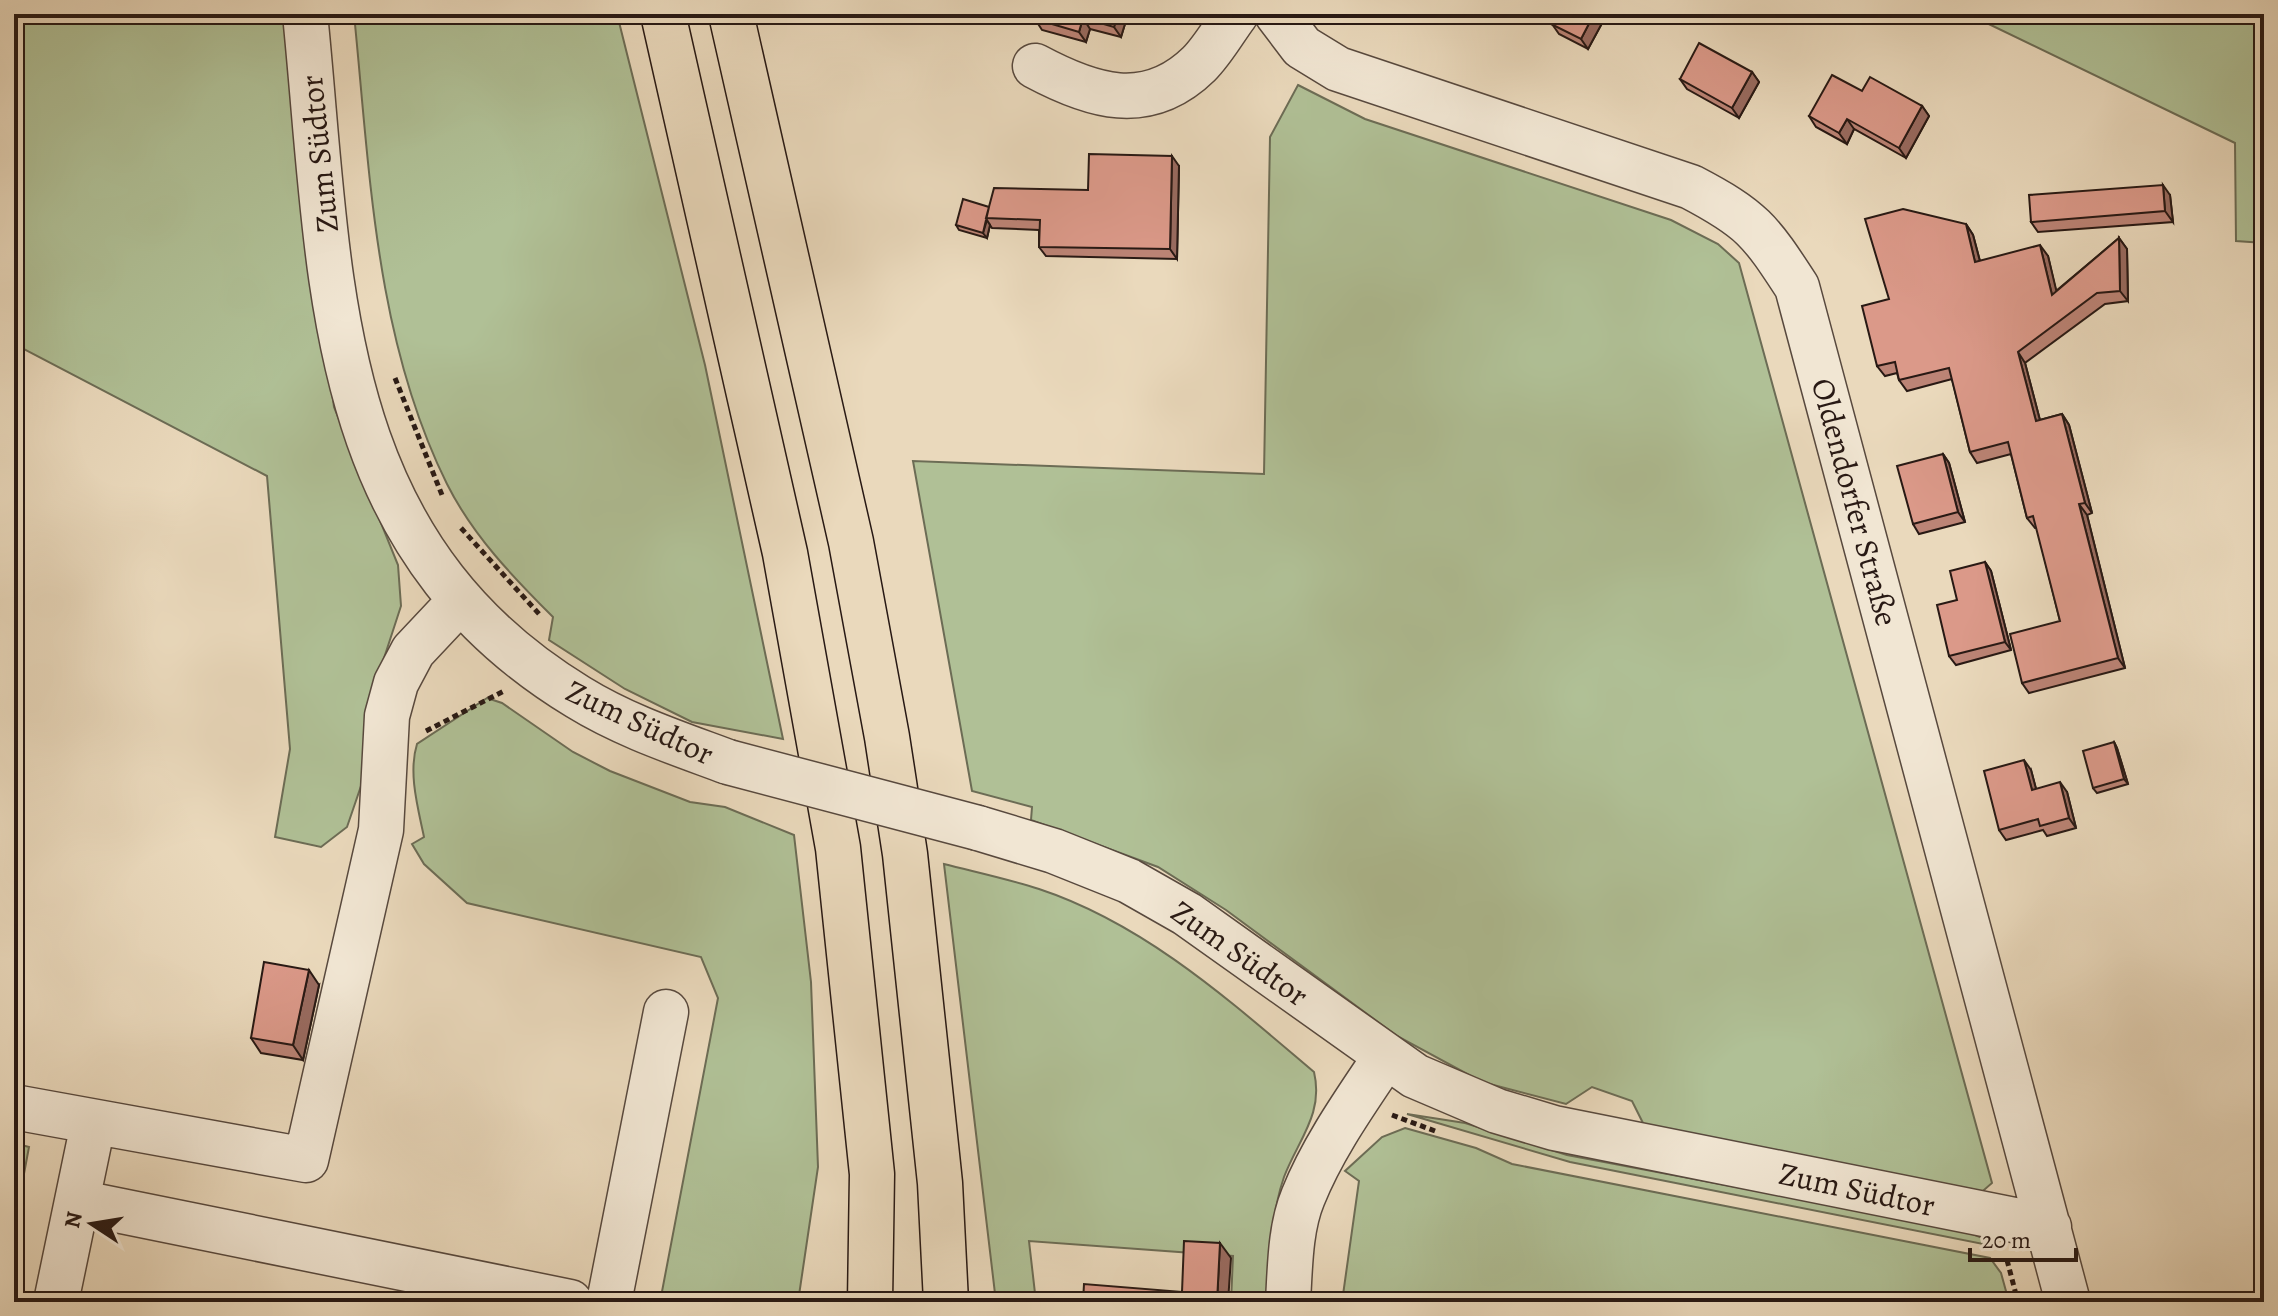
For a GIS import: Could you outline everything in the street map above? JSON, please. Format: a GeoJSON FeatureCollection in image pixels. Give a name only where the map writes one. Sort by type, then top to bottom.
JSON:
{"type":"FeatureCollection","features":[{"type":"Feature","properties":{"kind":"highway"},"geometry":{"type":"LineString","coordinates":[[663,14],[785,553],[838,848],[872,1174],[870,1302]]}},
{"type":"Feature","properties":{"kind":"highway"},"geometry":{"type":"LineString","coordinates":[[731,14],[851,542],[887,737],[905,854],[936,1151],[946,1302]]}},
{"type":"Feature","properties":{"kind":"street","name":"Zum Südtor"},"geometry":{"type":"LineString","coordinates":[[305,14],[334,289],[362,424],[399,513],[460,601],[499,640],[553,681],[646,732],[728,762],[978,828],[1054,851],[1129,881],[1187,914],[1415,1076],[1458,1096],[1554,1128],[2049,1227]]}},
{"type":"Feature","properties":{"kind":"street"},"geometry":{"type":"LineString","coordinates":[[1035,66],[1077,88],[1123,98],[1163,88],[1199,64],[1236,14]]}},
{"type":"Feature","properties":{"kind":"street","name":"Oldendorfer Straße"},"geometry":{"type":"LineString","coordinates":[[1277,14],[1302,47],[1338,69],[1691,187],[1740,213],[1764,236],[1797,287],[2068,1302]]}},
{"type":"Feature","properties":{"kind":"street"},"geometry":{"type":"LineString","coordinates":[[14,1107],[93,1124],[306,1160],[381,830],[387,716],[396,683],[413,651],[460,601]]}},
{"type":"Feature","properties":{"kind":"street"},"geometry":{"type":"LineString","coordinates":[[609,1302],[666,1012]]}},
{"type":"Feature","properties":{"kind":"street"},"geometry":{"type":"LineString","coordinates":[[1288,1302],[1290,1261],[1302,1199],[1328,1146],[1386,1056]]}},
{"type":"Feature","properties":{"kind":"street"},"geometry":{"type":"LineString","coordinates":[[56,1302],[93,1124]]}},
{"type":"Feature","properties":{"kind":"street"},"geometry":{"type":"LineString","coordinates":[[77,1202],[570,1302]]}},
{"type":"Feature","properties":{"kind":"path"},"geometry":{"type":"LineString","coordinates":[[393,373],[445,502]]}},
{"type":"Feature","properties":{"kind":"path"},"geometry":{"type":"LineString","coordinates":[[424,733],[507,689],[529,662],[547,623],[459,525]]}},
{"type":"Feature","properties":{"kind":"path"},"geometry":{"type":"LineString","coordinates":[[2002,1219],[2006,1256],[2018,1302]]}},
{"type":"Feature","properties":{"kind":"green space"},"geometry":{"type":"Polygon","coordinates":[[[14,14],[284,14],[334,407],[398,565],[401,606],[372,695],[361,786],[347,827],[321,847],[275,837],[290,749],[267,476],[14,344],[14,14]]]}},
{"type":"Feature","properties":{"kind":"green space"},"geometry":{"type":"Polygon","coordinates":[[[354,14],[617,14],[705,365],[783,739],[692,722],[625,689],[549,640],[553,617],[495,555],[457,503],[423,429],[404,372],[390,313],[371,194],[354,14]]]}},
{"type":"Feature","properties":{"kind":"green space"},"geometry":{"type":"Polygon","coordinates":[[[1968,14],[2264,14],[2264,243],[2236,241],[2235,143],[1968,14]]]}},
{"type":"Feature","properties":{"kind":"green space"},"geometry":{"type":"Polygon","coordinates":[[[1298,85],[1365,119],[1671,220],[1718,244],[1739,263],[1992,1183],[1976,1197],[1645,1127],[1632,1101],[1592,1087],[1566,1104],[1482,1082],[1397,1036],[1226,910],[1158,867],[1031,820],[1032,807],[972,791],[913,461],[1264,474],[1270,137],[1298,85]]]}},
{"type":"Feature","properties":{"kind":"green space"},"geometry":{"type":"Polygon","coordinates":[[[487,698],[502,703],[573,752],[610,771],[690,802],[725,807],[794,835],[811,982],[818,1167],[798,1302],[660,1302],[718,998],[701,957],[467,903],[424,864],[412,844],[424,837],[413,767],[417,744],[487,698]]]}},
{"type":"Feature","properties":{"kind":"green space"},"geometry":{"type":"Polygon","coordinates":[[[944,864],[1039,889],[1115,922],[1185,967],[1314,1072],[1316,1101],[1313,1114],[1279,1192],[1272,1239],[1270,1302],[1231,1302],[1233,1256],[1029,1241],[1036,1302],[996,1302],[944,864]]]}},
{"type":"Feature","properties":{"kind":"green space"},"geometry":{"type":"Polygon","coordinates":[[[1407,1114],[1465,1123],[1567,1155],[1963,1230],[1992,1242],[1988,1245],[1570,1162],[1407,1114]]]}},
{"type":"Feature","properties":{"kind":"green space"},"geometry":{"type":"Polygon","coordinates":[[[1405,1128],[1476,1148],[1512,1164],[1990,1258],[2001,1273],[2009,1302],[1342,1302],[1359,1181],[1345,1171],[1382,1137],[1405,1128]]]}},
{"type":"Feature","properties":{"kind":"green space"},"geometry":{"type":"Polygon","coordinates":[[[14,1143],[29,1147],[15,1222],[14,1222],[14,1143]]]}},
{"type":"Feature","properties":{"kind":"building"},"geometry":{"type":"Polygon","coordinates":[[[1036,14],[1118,14],[1114,27],[1083,18],[1079,32],[1035,19],[1036,14]]]}},
{"type":"Feature","properties":{"kind":"building"},"geometry":{"type":"Polygon","coordinates":[[[1545,14],[1594,14],[1581,39],[1551,24],[1554,19],[1545,14]]]}},
{"type":"Feature","properties":{"kind":"building"},"geometry":{"type":"Polygon","coordinates":[[[1699,43],[1752,72],[1732,108],[1680,79],[1699,43]]]}},
{"type":"Feature","properties":{"kind":"building"},"geometry":{"type":"Polygon","coordinates":[[[1832,75],[1862,91],[1870,77],[1922,106],[1899,148],[1847,119],[1839,133],[1809,116],[1832,75]]]}},
{"type":"Feature","properties":{"kind":"building"},"geometry":{"type":"Polygon","coordinates":[[[1089,154],[1172,156],[1170,249],[1039,247],[1040,220],[986,218],[994,188],[1088,190],[1089,154]]]}},
{"type":"Feature","properties":{"kind":"building"},"geometry":{"type":"Polygon","coordinates":[[[2163,185],[2165,211],[2031,222],[2029,195],[2163,185]]]}},
{"type":"Feature","properties":{"kind":"building"},"geometry":{"type":"Polygon","coordinates":[[[963,199],[989,207],[983,233],[956,225],[963,199]]]}},
{"type":"Feature","properties":{"kind":"building"},"geometry":{"type":"Polygon","coordinates":[[[1903,209],[1966,224],[1975,262],[2040,245],[2052,295],[2119,238],[2120,291],[2097,293],[2018,352],[2036,421],[2062,414],[2085,503],[2079,504],[2118,658],[2022,683],[2010,634],[2060,621],[2033,516],[2027,518],[2008,442],[1970,452],[1949,368],[1899,380],[1895,362],[1877,366],[1862,306],[1889,299],[1865,219],[1903,209]]]}},
{"type":"Feature","properties":{"kind":"building"},"geometry":{"type":"Polygon","coordinates":[[[1943,454],[1958,512],[1913,524],[1897,466],[1943,454]]]}},
{"type":"Feature","properties":{"kind":"building"},"geometry":{"type":"Polygon","coordinates":[[[1985,562],[2005,642],[1949,656],[1937,605],[1957,600],[1950,571],[1985,562]]]}},
{"type":"Feature","properties":{"kind":"building"},"geometry":{"type":"Polygon","coordinates":[[[2114,742],[2124,779],[2093,788],[2083,751],[2114,742]]]}},
{"type":"Feature","properties":{"kind":"building"},"geometry":{"type":"Polygon","coordinates":[[[2024,760],[2032,790],[2060,782],[2069,818],[2040,826],[2038,819],[1999,830],[1984,771],[2024,760]]]}},
{"type":"Feature","properties":{"kind":"building"},"geometry":{"type":"Polygon","coordinates":[[[264,962],[309,970],[293,1045],[251,1038],[264,962]]]}},
{"type":"Feature","properties":{"kind":"building"},"geometry":{"type":"Polygon","coordinates":[[[1184,1241],[1220,1243],[1217,1302],[1083,1302],[1084,1284],[1182,1292],[1184,1241]]]}}]}
